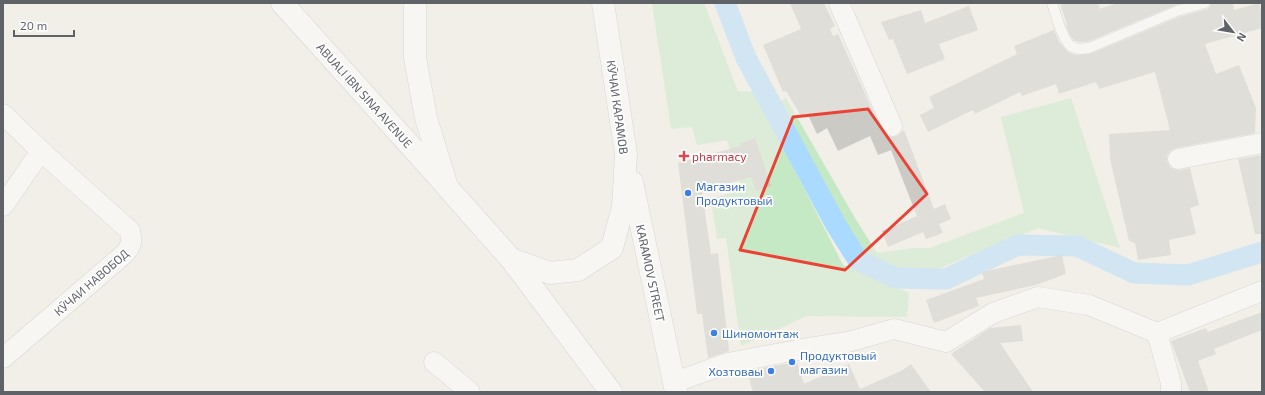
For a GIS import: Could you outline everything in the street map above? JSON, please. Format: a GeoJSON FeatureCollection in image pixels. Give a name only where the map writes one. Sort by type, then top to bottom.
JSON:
{"type":"FeatureCollection","features":[{"type":"Feature","properties":{"kind":"main road","name":"ABUALI IBN SINA AVENUE"},"geometry":{"type":"LineString","coordinates":[[282,3],[447,186]]}},
{"type":"Feature","properties":{"kind":"main road","name":"КӮЧАИ КАРАМОВ"},"geometry":{"type":"LineString","coordinates":[[415,3],[415,58],[426,118],[447,186],[511,259],[550,273],[578,270],[612,248],[623,207],[626,154],[603,3]]}},
{"type":"Feature","properties":{"kind":"main road","name":"KARAMOV STREET"},"geometry":{"type":"LineString","coordinates":[[626,154],[676,387]]}},
{"type":"Feature","properties":{"kind":"main road"},"geometry":{"type":"LineString","coordinates":[[511,259],[611,392]]}},
{"type":"Feature","properties":{"kind":"street"},"geometry":{"type":"LineString","coordinates":[[839,3],[892,126]]}},
{"type":"Feature","properties":{"kind":"street","name":"КӮЧАИ НАВОБОД"},"geometry":{"type":"LineString","coordinates":[[3,114],[41,152],[130,231],[132,240],[130,248],[122,256],[3,358]]}},
{"type":"Feature","properties":{"kind":"street"},"geometry":{"type":"LineString","coordinates":[[1178,159],[1262,143]]}},
{"type":"Feature","properties":{"kind":"street"},"geometry":{"type":"LineString","coordinates":[[3,206],[41,152]]}},
{"type":"Feature","properties":{"kind":"street"},"geometry":{"type":"LineString","coordinates":[[676,387],[728,363],[803,348],[848,342],[894,329],[946,342],[993,313],[1038,297],[1089,305],[1157,333],[1262,291]]}},
{"type":"Feature","properties":{"kind":"street"},"geometry":{"type":"LineString","coordinates":[[1157,333],[1171,383],[1171,392]]}},
{"type":"Feature","properties":{"kind":"street"},"geometry":{"type":"LineString","coordinates":[[434,362],[470,392]]}},
{"type":"Feature","properties":{"kind":"lane"},"geometry":{"type":"LineString","coordinates":[[1052,3],[1064,38],[1070,46],[1079,49],[1090,48],[1177,11],[1205,3]]}},
{"type":"Feature","properties":{"kind":"highlighted area"},"geometry":{"type":"Polygon","coordinates":[[[868,109],[927,194],[845,270],[740,250],[793,117],[868,109]]]}},
{"type":"Feature","properties":{"kind":"green space"},"geometry":{"type":"Polygon","coordinates":[[[652,3],[704,3],[738,91],[755,92],[843,265],[909,293],[907,317],[807,316],[741,346],[726,238],[717,239],[711,199],[742,189],[727,140],[697,145],[692,127],[671,129],[652,3]]]}},
{"type":"Feature","properties":{"kind":"green space"},"geometry":{"type":"Polygon","coordinates":[[[786,98],[855,218],[877,253],[914,248],[930,248],[1024,213],[1001,117],[1071,98],[1120,248],[1038,228],[935,270],[898,270],[864,257],[810,166],[776,103],[786,98]]]}},
{"type":"Feature","properties":{"kind":"building"},"geometry":{"type":"Polygon","coordinates":[[[790,3],[824,3],[835,26],[830,29],[833,36],[838,34],[882,131],[885,135],[891,137],[897,136],[904,130],[934,209],[945,204],[951,219],[939,224],[943,233],[926,239],[923,232],[888,247],[882,231],[917,216],[891,150],[878,155],[870,136],[838,151],[827,128],[817,134],[807,113],[801,116],[786,91],[783,92],[763,45],[801,29],[790,3]]]}},
{"type":"Feature","properties":{"kind":"building"},"geometry":{"type":"Polygon","coordinates":[[[1060,3],[1098,3],[1100,9],[1117,3],[1181,3],[1087,42],[1080,42],[1075,41],[1070,35],[1060,3]]]}},
{"type":"Feature","properties":{"kind":"building"},"geometry":{"type":"Polygon","coordinates":[[[1211,3],[1233,3],[1234,10],[1259,3],[1262,13],[1262,28],[1205,44],[1216,74],[1239,65],[1256,108],[1255,133],[1176,148],[1170,151],[1167,156],[1167,161],[1170,167],[1175,170],[1190,168],[1199,205],[1190,208],[1196,234],[1169,240],[1171,255],[1138,260],[1135,243],[1129,241],[1110,159],[1109,134],[1170,130],[1155,72],[1099,89],[1096,82],[1059,94],[1056,84],[1022,96],[1020,92],[975,114],[973,110],[928,132],[920,115],[934,108],[929,97],[1017,54],[1014,46],[1054,30],[1059,42],[1068,52],[1077,55],[1090,54],[1179,17],[1207,9],[1210,7],[1211,3]]]}},
{"type":"Feature","properties":{"kind":"building"},"geometry":{"type":"Polygon","coordinates":[[[969,6],[978,30],[939,44],[945,59],[907,74],[893,39],[889,40],[881,22],[921,10],[925,23],[969,6]]]}},
{"type":"Feature","properties":{"kind":"building"},"geometry":{"type":"Polygon","coordinates":[[[755,138],[771,186],[756,191],[751,177],[702,191],[711,254],[718,253],[729,351],[708,358],[702,314],[697,314],[678,163],[740,146],[740,144],[755,138]]]}},
{"type":"Feature","properties":{"kind":"building"},"geometry":{"type":"Polygon","coordinates":[[[1262,155],[1262,234],[1255,234],[1238,159],[1262,155]]]}},
{"type":"Feature","properties":{"kind":"building"},"geometry":{"type":"Polygon","coordinates":[[[1062,255],[1066,274],[1036,285],[976,298],[979,306],[934,323],[926,300],[984,279],[982,272],[1062,255]]]}},
{"type":"Feature","properties":{"kind":"building"},"geometry":{"type":"Polygon","coordinates":[[[1262,312],[1262,330],[1214,349],[1216,354],[1198,361],[1209,392],[1190,392],[1171,341],[1206,328],[1208,332],[1262,312]]]}},
{"type":"Feature","properties":{"kind":"building"},"geometry":{"type":"Polygon","coordinates":[[[1021,325],[1023,341],[1000,343],[1033,392],[985,392],[951,354],[990,328],[1021,325]]]}},
{"type":"Feature","properties":{"kind":"building"},"geometry":{"type":"Polygon","coordinates":[[[797,362],[804,384],[849,364],[860,389],[901,371],[911,364],[931,392],[753,392],[747,372],[797,362]]]}},
{"type":"Feature","properties":{"kind":"waterway"},"geometry":{"type":"LineString","coordinates":[[725,3],[746,58],[836,225],[858,260],[896,278],[946,279],[1018,245],[1077,246],[1134,273],[1188,275],[1262,252]]}},
{"type":"Feature","properties":{"kind":"place","name":"pharmacy"},"geometry":{"type":"Point","coordinates":[684,156]}},
{"type":"Feature","properties":{"kind":"place","name":"Магазин Продуктовый"},"geometry":{"type":"Point","coordinates":[688,193]}},
{"type":"Feature","properties":{"kind":"place","name":"Шиномонтаж"},"geometry":{"type":"Point","coordinates":[714,333]}},
{"type":"Feature","properties":{"kind":"place","name":"Продуктовый магазин"},"geometry":{"type":"Point","coordinates":[792,362]}},
{"type":"Feature","properties":{"kind":"place","name":"Хозтоваы"},"geometry":{"type":"Point","coordinates":[771,371]}}]}
